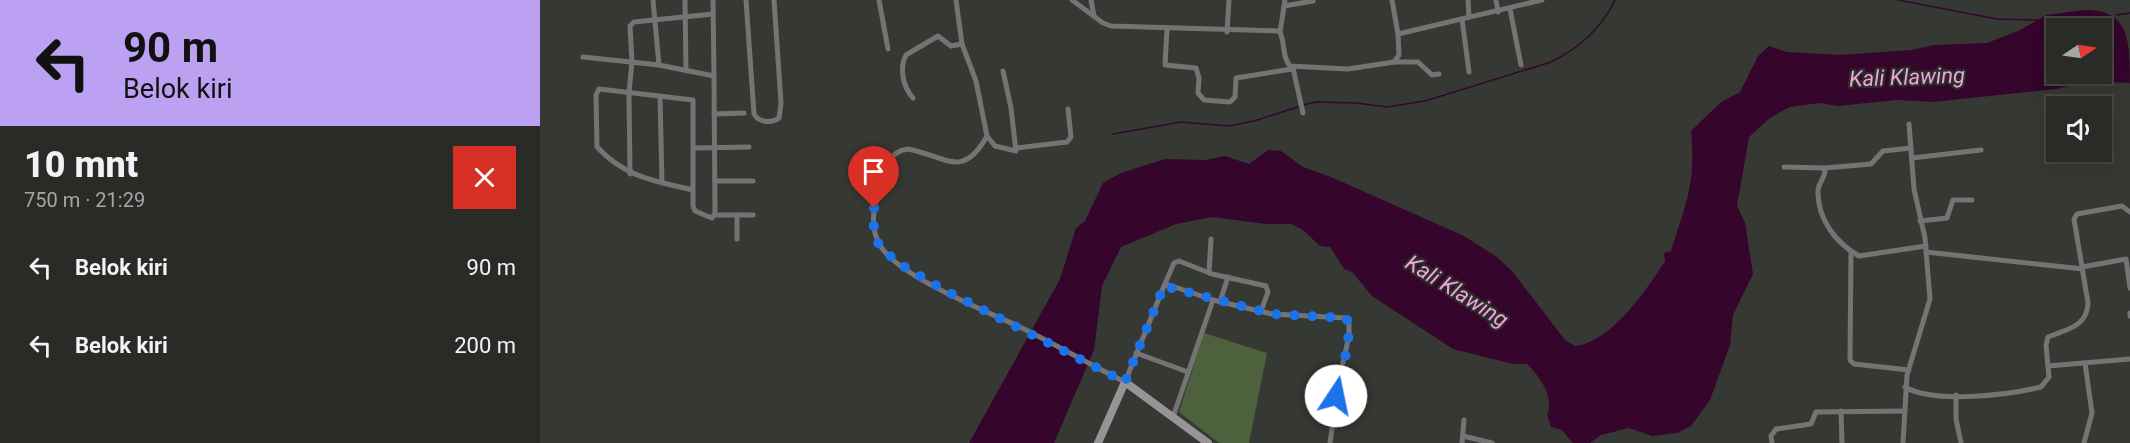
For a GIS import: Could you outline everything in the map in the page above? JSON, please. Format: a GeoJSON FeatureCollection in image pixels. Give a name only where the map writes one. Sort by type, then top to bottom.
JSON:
{"type":"FeatureCollection","features":[{"type":"Feature","properties":{"kind":"street"},"geometry":{"type":"LineString","coordinates":[[654,0],[659,65]]}},
{"type":"Feature","properties":{"kind":"street"},"geometry":{"type":"LineString","coordinates":[[685,0],[686,71]]}},
{"type":"Feature","properties":{"kind":"street"},"geometry":{"type":"LineString","coordinates":[[713,0],[715,215]]}},
{"type":"Feature","properties":{"kind":"street"},"geometry":{"type":"LineString","coordinates":[[746,0],[754,114],[760,120],[770,122],[779,118],[781,103],[774,0]]}},
{"type":"Feature","properties":{"kind":"street"},"geometry":{"type":"LineString","coordinates":[[879,0],[888,49]]}},
{"type":"Feature","properties":{"kind":"street"},"geometry":{"type":"LineString","coordinates":[[956,0],[962,44],[976,81],[987,136],[995,146],[1015,151],[1016,148],[1067,142],[1071,137],[1068,109]]}},
{"type":"Feature","properties":{"kind":"street"},"geometry":{"type":"LineString","coordinates":[[1072,0],[1111,26],[1227,32],[1280,32]]}},
{"type":"Feature","properties":{"kind":"street"},"geometry":{"type":"LineString","coordinates":[[1091,0],[1094,16]]}},
{"type":"Feature","properties":{"kind":"street"},"geometry":{"type":"LineString","coordinates":[[1227,32],[1229,0]]}},
{"type":"Feature","properties":{"kind":"street"},"geometry":{"type":"LineString","coordinates":[[1392,0],[1400,55],[1394,62]]}},
{"type":"Feature","properties":{"kind":"street"},"geometry":{"type":"LineString","coordinates":[[1468,0],[1469,17]]}},
{"type":"Feature","properties":{"kind":"street"},"geometry":{"type":"LineString","coordinates":[[1496,0],[1497,12]]}},
{"type":"Feature","properties":{"kind":"street"},"geometry":{"type":"LineString","coordinates":[[1398,34],[1542,0]]}},
{"type":"Feature","properties":{"kind":"street"},"geometry":{"type":"LineString","coordinates":[[1303,113],[1293,68],[1286,61],[1280,32],[1284,3],[1313,1]]}},
{"type":"Feature","properties":{"kind":"street"},"geometry":{"type":"LineString","coordinates":[[1510,9],[1521,65]]}},
{"type":"Feature","properties":{"kind":"street"},"geometry":{"type":"LineString","coordinates":[[630,174],[628,93],[632,62],[630,26],[634,22],[713,14]]}},
{"type":"Feature","properties":{"kind":"street"},"geometry":{"type":"LineString","coordinates":[[1462,19],[1469,72]]}},
{"type":"Feature","properties":{"kind":"street"},"geometry":{"type":"LineString","coordinates":[[1167,28],[1165,65],[1196,68],[1199,78],[1198,93],[1204,100],[1230,102],[1235,97],[1236,78],[1293,68],[1348,69],[1394,62],[1418,62],[1432,75],[1439,74]]}},
{"type":"Feature","properties":{"kind":"street"},"geometry":{"type":"LineString","coordinates":[[913,98],[903,76],[902,66],[906,55],[938,36],[951,46],[962,44]]}},
{"type":"Feature","properties":{"kind":"street"},"geometry":{"type":"LineString","coordinates":[[583,57],[659,65],[714,76]]}},
{"type":"Feature","properties":{"kind":"street"},"geometry":{"type":"LineString","coordinates":[[1003,71],[1016,148]]}},
{"type":"Feature","properties":{"kind":"street"},"geometry":{"type":"LineString","coordinates":[[693,190],[630,174],[611,162],[597,147],[596,95],[599,89],[693,100],[695,211],[709,218],[715,215],[753,214]]}},
{"type":"Feature","properties":{"kind":"street"},"geometry":{"type":"LineString","coordinates":[[660,96],[662,183]]}},
{"type":"Feature","properties":{"kind":"street"},"geometry":{"type":"LineString","coordinates":[[714,114],[744,113]]}},
{"type":"Feature","properties":{"kind":"street"},"geometry":{"type":"LineString","coordinates":[[1903,443],[1905,387],[1929,309],[1930,290],[1909,124]]}},
{"type":"Feature","properties":{"kind":"street"},"geometry":{"type":"LineString","coordinates":[[987,136],[976,154],[964,162],[952,163],[907,149],[892,156],[885,168],[874,208],[874,231],[885,253],[911,272],[1125,382],[1208,443]]}},
{"type":"Feature","properties":{"kind":"street"},"geometry":{"type":"LineString","coordinates":[[694,148],[749,147]]}},
{"type":"Feature","properties":{"kind":"street"},"geometry":{"type":"LineString","coordinates":[[1784,167],[1825,168],[1871,164],[1883,151],[1911,148]]}},
{"type":"Feature","properties":{"kind":"street"},"geometry":{"type":"LineString","coordinates":[[1912,158],[1981,150]]}},
{"type":"Feature","properties":{"kind":"street"},"geometry":{"type":"LineString","coordinates":[[1825,168],[1825,178],[1818,189],[1820,206],[1831,234],[1859,256],[1926,249],[2083,268],[2126,259],[2130,288]]}},
{"type":"Feature","properties":{"kind":"street"},"geometry":{"type":"LineString","coordinates":[[715,181],[753,181]]}},
{"type":"Feature","properties":{"kind":"street"},"geometry":{"type":"LineString","coordinates":[[1920,221],[1947,218],[1953,200],[1972,200]]}},
{"type":"Feature","properties":{"kind":"street"},"geometry":{"type":"LineString","coordinates":[[1905,387],[1920,393],[1956,395],[2041,387],[2049,377],[2046,345],[2048,337],[2081,323],[2087,315],[2083,268],[2075,230],[2077,214],[2122,206],[2130,212]]}},
{"type":"Feature","properties":{"kind":"street"},"geometry":{"type":"LineString","coordinates":[[737,215],[737,239]]}},
{"type":"Feature","properties":{"kind":"street"},"geometry":{"type":"LineString","coordinates":[[1209,273],[1212,239]]}},
{"type":"Feature","properties":{"kind":"street"},"geometry":{"type":"LineString","coordinates":[[1851,252],[1850,360],[1854,364],[1909,370]]}},
{"type":"Feature","properties":{"kind":"street"},"geometry":{"type":"LineString","coordinates":[[1098,443],[1166,278],[1176,261],[1209,273],[1266,286],[1268,292],[1261,312]]}},
{"type":"Feature","properties":{"kind":"street"},"geometry":{"type":"LineString","coordinates":[[1220,302],[1228,277]]}},
{"type":"Feature","properties":{"kind":"street"},"geometry":{"type":"LineString","coordinates":[[1164,286],[1169,285],[1212,300],[1261,312],[1342,317],[1348,320],[1349,336],[1339,380],[1330,443]]}},
{"type":"Feature","properties":{"kind":"street"},"geometry":{"type":"LineString","coordinates":[[1173,417],[1212,300]]}},
{"type":"Feature","properties":{"kind":"street"},"geometry":{"type":"LineString","coordinates":[[1136,353],[1188,372]]}},
{"type":"Feature","properties":{"kind":"street"},"geometry":{"type":"LineString","coordinates":[[2049,366],[2130,359]]}},
{"type":"Feature","properties":{"kind":"street"},"geometry":{"type":"LineString","coordinates":[[2084,443],[2092,413],[2085,363]]}},
{"type":"Feature","properties":{"kind":"street"},"geometry":{"type":"LineString","coordinates":[[1956,395],[1956,419],[1961,443]]}},
{"type":"Feature","properties":{"kind":"street"},"geometry":{"type":"LineString","coordinates":[[1841,411],[1842,443]]}},
{"type":"Feature","properties":{"kind":"street"},"geometry":{"type":"LineString","coordinates":[[1772,443],[1771,436],[1776,429],[1811,424],[1816,412],[1905,411]]}},
{"type":"Feature","properties":{"kind":"street"},"geometry":{"type":"LineString","coordinates":[[1462,443],[1464,420]]}},
{"type":"Feature","properties":{"kind":"street"},"geometry":{"type":"LineString","coordinates":[[1463,436],[1492,443]]}},
{"type":"Feature","properties":{"kind":"green space"},"geometry":{"type":"Polygon","coordinates":[[[1204,333],[1267,353],[1249,443],[1219,443],[1179,412],[1204,333]]]}},
{"type":"Feature","properties":{"kind":"water","name":"Kali Klawing"},"geometry":{"type":"Polygon","coordinates":[[[2084,10],[2111,15],[2119,22],[2128,42],[2130,83],[2112,82],[2112,18],[2046,18],[2046,84],[2077,84],[2056,89],[1933,102],[1897,100],[1838,106],[1819,103],[1790,107],[1770,118],[1749,137],[1737,206],[1745,223],[1753,274],[1733,315],[1730,345],[1710,400],[1691,426],[1677,433],[1652,436],[1629,428],[1601,435],[1590,443],[1573,443],[1562,430],[1551,427],[1547,415],[1548,394],[1537,375],[1527,364],[1513,364],[1453,349],[1372,296],[1352,272],[1344,269],[1330,247],[1320,246],[1303,230],[1291,224],[1265,224],[1212,217],[1176,224],[1121,247],[1102,286],[1094,350],[1054,443],[969,443],[1060,279],[1076,228],[1085,221],[1103,183],[1121,173],[1165,159],[1206,160],[1225,156],[1249,164],[1268,150],[1281,151],[1303,167],[1331,177],[1464,236],[1497,257],[1512,271],[1565,340],[1575,346],[1589,342],[1615,325],[1649,286],[1665,261],[1664,253],[1671,251],[1685,206],[1691,180],[1691,131],[1721,102],[1740,92],[1758,56],[1769,46],[1787,52],[1840,55],[1911,50],[1934,45],[1987,43],[2018,31],[2047,15],[2084,10]]]}},
{"type":"Feature","properties":{"kind":"waterway"},"geometry":{"type":"LineString","coordinates":[[1303,105],[1316,102],[1356,103],[1387,107],[1425,101],[1551,62],[1589,37],[1615,0]]}},
{"type":"Feature","properties":{"kind":"waterway"},"geometry":{"type":"LineString","coordinates":[[1898,0],[1997,19],[2039,20]]}},
{"type":"Feature","properties":{"kind":"waterway"},"geometry":{"type":"LineString","coordinates":[[2116,15],[2130,13]]}},
{"type":"Feature","properties":{"kind":"waterway"},"geometry":{"type":"LineString","coordinates":[[1113,134],[1181,122],[1229,126],[1254,121],[1298,107]]}},
{"type":"Feature","properties":{"kind":"route"},"geometry":{"type":"LineString","coordinates":[[874,208],[873,223],[878,243],[896,262],[946,291],[1125,382],[1161,288],[1164,286],[1169,285],[1212,300],[1272,314],[1346,318],[1349,323],[1349,336],[1336,396]]}}]}
